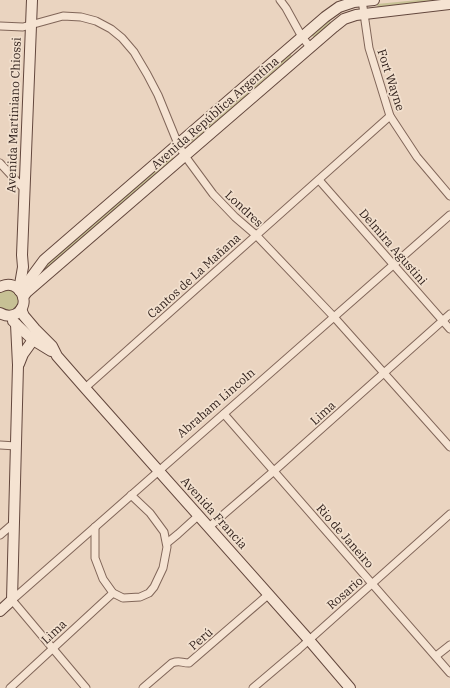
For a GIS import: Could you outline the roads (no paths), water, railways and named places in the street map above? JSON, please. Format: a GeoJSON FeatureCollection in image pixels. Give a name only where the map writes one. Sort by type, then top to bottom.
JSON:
{"type":"FeatureCollection","features":[{"type":"Feature","properties":{"kind":"street","name":"Avenida Martiniano Chiossi"},"geometry":{"type":"LineString","coordinates":[[21,309],[23,304],[12,288],[22,255],[32,0]]}},
{"type":"Feature","properties":{"kind":"street"},"geometry":{"type":"LineString","coordinates":[[280,0],[302,37],[310,47]]}},
{"type":"Feature","properties":{"kind":"street","name":"Avenida República Argentina"},"geometry":{"type":"LineString","coordinates":[[12,288],[27,283],[44,260],[325,17],[339,7],[354,2],[374,0]]}},
{"type":"Feature","properties":{"kind":"street","name":"Fort Wayne"},"geometry":{"type":"LineString","coordinates":[[362,1],[369,48],[390,116],[417,157],[450,196]]}},
{"type":"Feature","properties":{"kind":"street","name":"Avenida República Argentina"},"geometry":{"type":"LineString","coordinates":[[12,288],[27,292],[344,19],[356,15],[450,4]]}},
{"type":"Feature","properties":{"kind":"street","name":"Londres"},"geometry":{"type":"LineString","coordinates":[[0,26],[23,27],[62,16],[81,17],[111,29],[122,38],[134,52],[148,74],[178,144],[213,194],[235,217],[256,235],[334,317],[450,447]]}},
{"type":"Feature","properties":{"kind":"street","name":"Cantos de La Mañana"},"geometry":{"type":"LineString","coordinates":[[85,388],[390,116]]}},
{"type":"Feature","properties":{"kind":"street"},"geometry":{"type":"LineString","coordinates":[[0,163],[24,189]]}},
{"type":"Feature","properties":{"kind":"street","name":"Delmira Agustini"},"geometry":{"type":"LineString","coordinates":[[319,180],[450,329]]}},
{"type":"Feature","properties":{"kind":"street","name":"Abraham Lincoln"},"geometry":{"type":"LineString","coordinates":[[0,611],[450,215]]}},
{"type":"Feature","properties":{"kind":"street"},"geometry":{"type":"LineString","coordinates":[[3,315],[16,314],[21,309]]}},
{"type":"Feature","properties":{"kind":"street","name":"Avenida Francia"},"geometry":{"type":"LineString","coordinates":[[21,309],[24,316],[52,346],[57,356],[269,594],[350,688]]}},
{"type":"Feature","properties":{"kind":"street","name":"Lima"},"geometry":{"type":"LineString","coordinates":[[209,527],[450,314]]}},
{"type":"Feature","properties":{"kind":"street","name":"Avenida Francia"},"geometry":{"type":"LineString","coordinates":[[3,315],[16,324],[33,340],[57,356]]}},
{"type":"Feature","properties":{"kind":"street"},"geometry":{"type":"LineString","coordinates":[[16,324],[18,365],[12,600],[86,688]]}},
{"type":"Feature","properties":{"kind":"street"},"geometry":{"type":"LineString","coordinates":[[18,365],[23,354],[33,340],[36,332],[35,329]]}},
{"type":"Feature","properties":{"kind":"street","name":"Rio de Janeiro"},"geometry":{"type":"LineString","coordinates":[[224,414],[450,673]]}},
{"type":"Feature","properties":{"kind":"street"},"geometry":{"type":"LineString","coordinates":[[0,445],[16,446]]}},
{"type":"Feature","properties":{"kind":"street"},"geometry":{"type":"LineString","coordinates":[[95,527],[95,558],[103,579],[113,593],[123,598],[140,597],[149,593],[154,587],[162,568],[167,547],[164,532],[150,513],[131,495]]}},
{"type":"Feature","properties":{"kind":"street","name":"Rosario"},"geometry":{"type":"LineString","coordinates":[[253,688],[450,514]]}},
{"type":"Feature","properties":{"kind":"street"},"geometry":{"type":"LineString","coordinates":[[166,543],[199,515]]}},
{"type":"Feature","properties":{"kind":"street"},"geometry":{"type":"LineString","coordinates":[[0,535],[14,523]]}},
{"type":"Feature","properties":{"kind":"street","name":"Lima"},"geometry":{"type":"LineString","coordinates":[[10,688],[113,593]]}},
{"type":"Feature","properties":{"kind":"street","name":"Perú"},"geometry":{"type":"LineString","coordinates":[[143,688],[172,663],[177,661],[190,663],[269,594]]}},
{"type":"Feature","properties":{"kind":"street"},"geometry":{"type":"LineString","coordinates":[[436,656],[450,645]]}}]}
